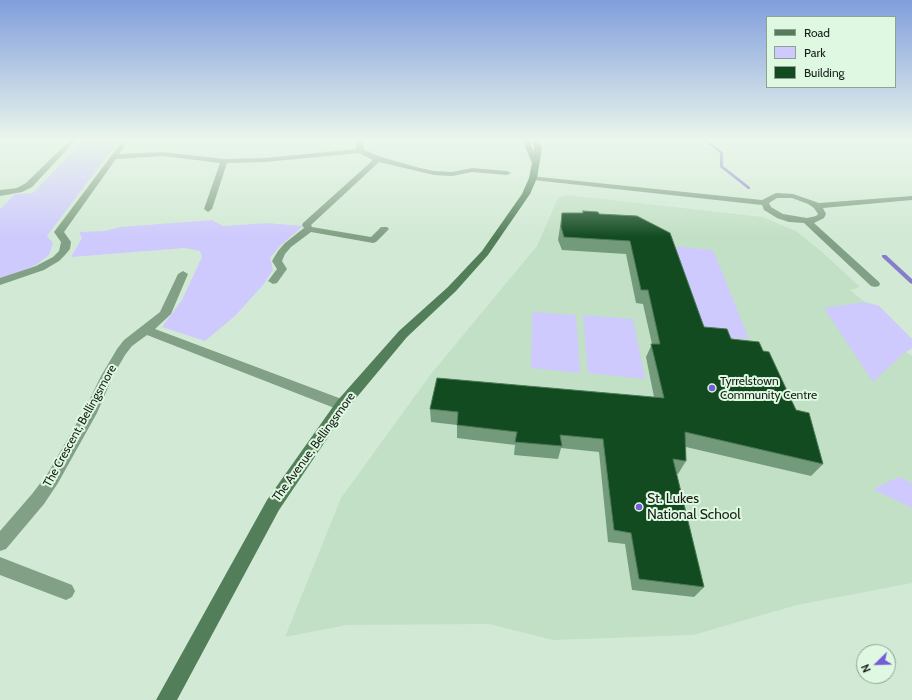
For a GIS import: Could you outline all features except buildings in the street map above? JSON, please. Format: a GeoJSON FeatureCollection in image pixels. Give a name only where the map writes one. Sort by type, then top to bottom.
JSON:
{"type":"FeatureCollection","features":[{"type":"Feature","properties":{"kind":"street"},"geometry":{"type":"LineString","coordinates":[[1,193],[19,190],[29,185],[42,172]]}},
{"type":"Feature","properties":{"kind":"street"},"geometry":{"type":"LineString","coordinates":[[0,282],[40,268],[56,259],[62,253],[65,249],[66,242],[59,232],[103,172]]}},
{"type":"Feature","properties":{"kind":"street"},"geometry":{"type":"LineString","coordinates":[[208,209],[220,172]]}},
{"type":"Feature","properties":{"kind":"street"},"geometry":{"type":"LineString","coordinates":[[309,228],[306,225],[364,172]]}},
{"type":"Feature","properties":{"kind":"street"},"geometry":{"type":"LineString","coordinates":[[429,172],[452,174],[464,172]]}},
{"type":"Feature","properties":{"kind":"street"},"geometry":{"type":"LineString","coordinates":[[491,172],[507,173]]}},
{"type":"Feature","properties":{"kind":"street","name":"The Avenue, Bellingsmore"},"geometry":{"type":"LineString","coordinates":[[166,700],[273,505],[342,405],[403,334],[452,288],[485,253],[526,194],[533,178],[533,172]]}},
{"type":"Feature","properties":{"kind":"street"},"geometry":{"type":"LineString","coordinates":[[533,178],[765,204],[767,208],[780,216],[794,220],[807,221],[820,218],[822,214],[818,206]]}},
{"type":"Feature","properties":{"kind":"street"},"geometry":{"type":"LineString","coordinates":[[765,204],[769,197],[784,195],[803,199],[818,206],[912,198]]}},
{"type":"Feature","properties":{"kind":"street"},"geometry":{"type":"LineString","coordinates":[[807,221],[875,284]]}},
{"type":"Feature","properties":{"kind":"street"},"geometry":{"type":"LineString","coordinates":[[273,282],[282,269],[277,261],[281,253],[288,245],[309,228],[373,240],[384,228]]}},
{"type":"Feature","properties":{"kind":"street","name":"The Crescent, Bellingsmore"},"geometry":{"type":"LineString","coordinates":[[0,542],[38,499],[53,478],[92,409],[107,376],[121,352],[128,343],[165,314],[183,274]]}},
{"type":"Feature","properties":{"kind":"street"},"geometry":{"type":"LineString","coordinates":[[146,330],[342,405]]}},
{"type":"Feature","properties":{"kind":"street"},"geometry":{"type":"LineString","coordinates":[[0,566],[66,591]]}},
{"type":"Feature","properties":{"kind":"shaded area"},"geometry":{"type":"Polygon","coordinates":[[[566,195],[763,217],[796,231],[822,252],[860,287],[850,290],[865,302],[879,306],[912,339],[912,348],[906,352],[912,356],[912,583],[797,605],[693,635],[553,640],[489,624],[347,625],[285,637],[341,498],[431,374],[537,246],[558,198],[566,195]]]}},
{"type":"Feature","properties":{"kind":"green space"},"geometry":{"type":"Polygon","coordinates":[[[54,172],[95,172],[47,236],[53,243],[49,255],[36,265],[0,279],[0,209],[15,194],[33,193],[54,172]]]}},
{"type":"Feature","properties":{"kind":"green space"},"geometry":{"type":"Polygon","coordinates":[[[212,220],[223,226],[267,223],[303,226],[280,246],[270,258],[273,270],[263,285],[235,316],[205,341],[162,327],[182,300],[202,257],[200,251],[185,248],[71,257],[82,238],[79,232],[105,231],[120,227],[212,220]]]}},
{"type":"Feature","properties":{"kind":"green space"},"geometry":{"type":"Polygon","coordinates":[[[671,246],[713,250],[749,339],[704,337],[671,246]]]}},
{"type":"Feature","properties":{"kind":"green space"},"geometry":{"type":"Polygon","coordinates":[[[865,302],[879,306],[912,339],[912,348],[904,353],[873,382],[824,308],[865,302]]]}},
{"type":"Feature","properties":{"kind":"green space"},"geometry":{"type":"Polygon","coordinates":[[[532,312],[576,315],[580,373],[531,368],[532,312]]]}},
{"type":"Feature","properties":{"kind":"green space"},"geometry":{"type":"Polygon","coordinates":[[[583,315],[633,319],[645,379],[588,373],[583,315]]]}},
{"type":"Feature","properties":{"kind":"green space"},"geometry":{"type":"Polygon","coordinates":[[[899,477],[912,483],[912,508],[873,489],[899,477]]]}},
{"type":"Feature","properties":{"kind":"waterway"},"geometry":{"type":"LineString","coordinates":[[728,172],[749,188]]}},
{"type":"Feature","properties":{"kind":"waterway"},"geometry":{"type":"LineString","coordinates":[[884,256],[912,282]]}},
{"type":"Feature","properties":{"kind":"place","name":"Tyrrelstown Community Centre"},"geometry":{"type":"Point","coordinates":[712,388]}},
{"type":"Feature","properties":{"kind":"place","name":"St. Lukes National School"},"geometry":{"type":"Point","coordinates":[639,507]}}]}
